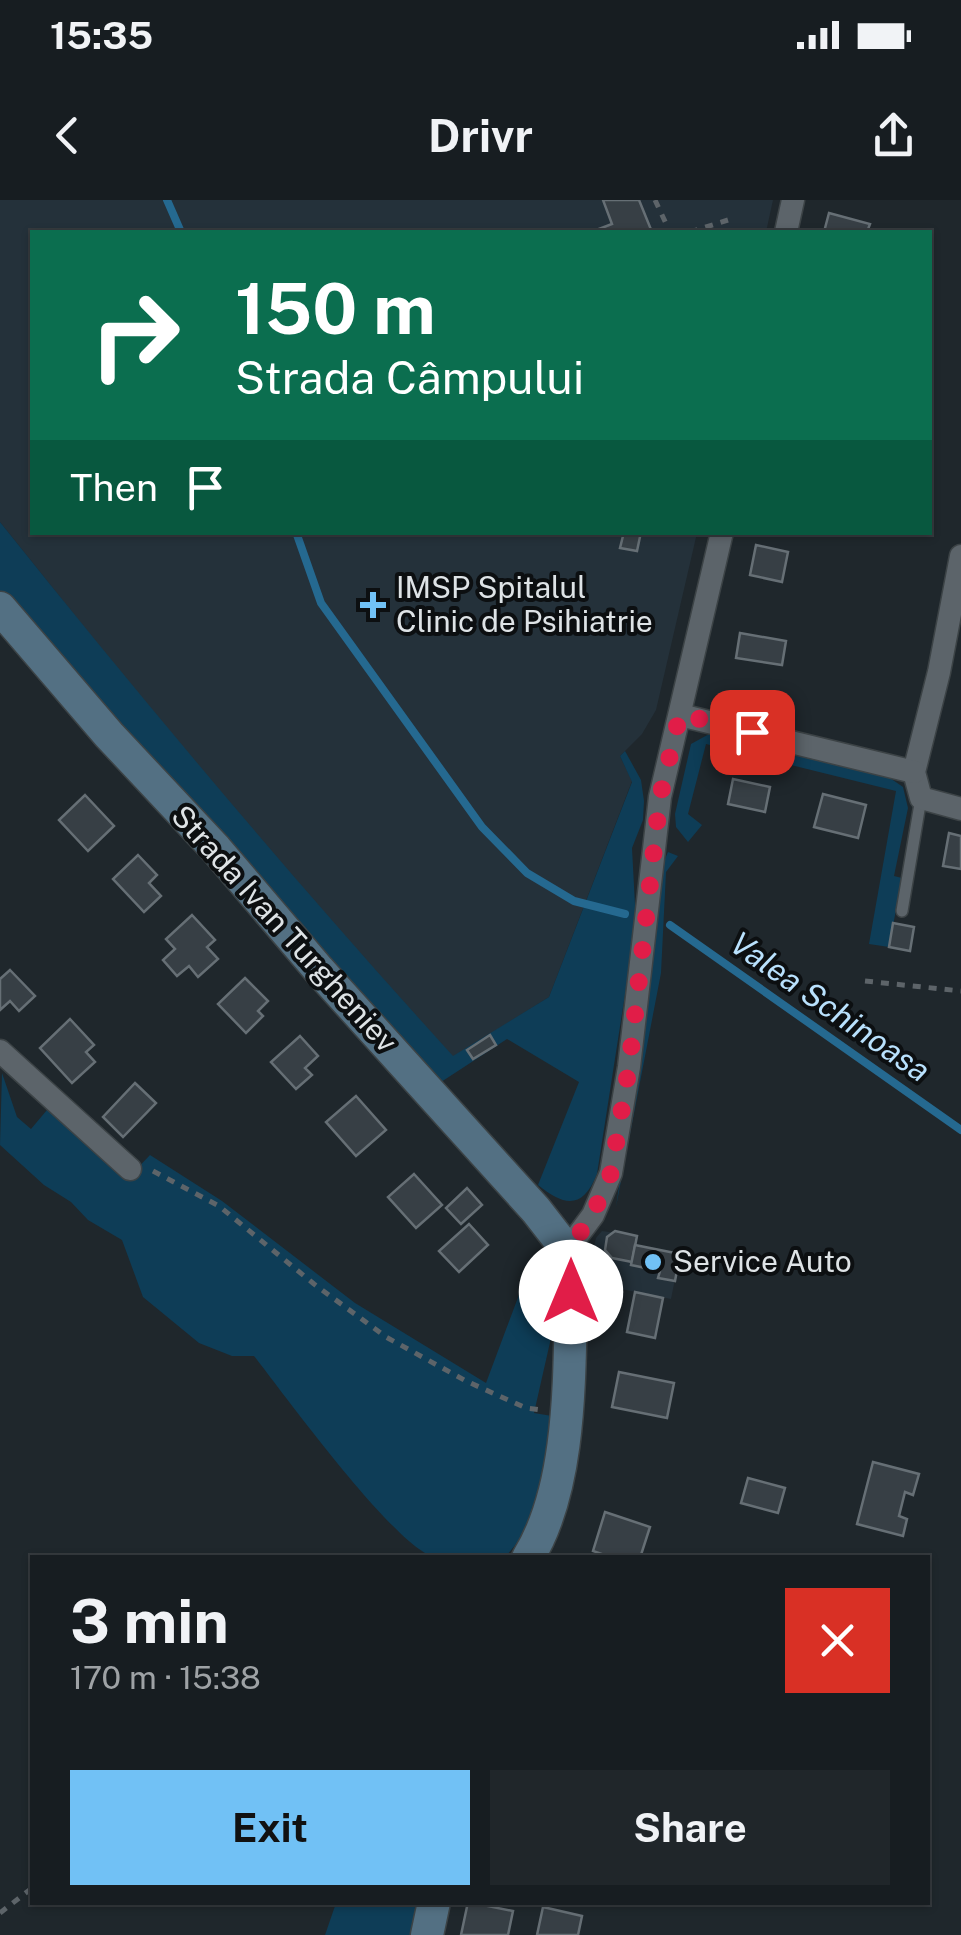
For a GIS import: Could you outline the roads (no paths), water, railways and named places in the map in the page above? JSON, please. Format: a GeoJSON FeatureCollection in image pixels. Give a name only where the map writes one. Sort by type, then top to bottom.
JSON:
{"type":"FeatureCollection","features":[{"type":"Feature","properties":{"kind":"street"},"geometry":{"type":"LineString","coordinates":[[786,230],[793,200]]}},
{"type":"Feature","properties":{"kind":"street"},"geometry":{"type":"LineString","coordinates":[[529,1555],[547,1518],[557,1482],[565,1414],[572,1269],[568,1250],[593,1214],[611,1173],[629,1067],[660,797],[721,535]]}},
{"type":"Feature","properties":{"kind":"street"},"geometry":{"type":"LineString","coordinates":[[961,556],[939,672],[914,772],[922,798],[961,809]]}},
{"type":"Feature","properties":{"kind":"street","name":"Strada Ivan Turgheniev"},"geometry":{"type":"LineString","coordinates":[[0,608],[568,1250]]}},
{"type":"Feature","properties":{"kind":"street"},"geometry":{"type":"LineString","coordinates":[[680,714],[914,772]]}},
{"type":"Feature","properties":{"kind":"street"},"geometry":{"type":"LineString","coordinates":[[0,1051],[130,1169]]}},
{"type":"Feature","properties":{"kind":"street"},"geometry":{"type":"LineString","coordinates":[[428,1935],[433,1905]]}},
{"type":"Feature","properties":{"kind":"lane"},"geometry":{"type":"LineString","coordinates":[[902,911],[922,798]]}},
{"type":"Feature","properties":{"kind":"waterway","name":"Valea Schinoasa"},"geometry":{"type":"LineString","coordinates":[[167,200],[180,230]]}},
{"type":"Feature","properties":{"kind":"waterway","name":"Valea Schinoasa"},"geometry":{"type":"LineString","coordinates":[[297,535],[321,603],[482,827],[527,873],[574,901],[625,914]]}},
{"type":"Feature","properties":{"kind":"waterway","name":"Valea Schinoasa"},"geometry":{"type":"LineString","coordinates":[[670,925],[961,1130]]}},
{"type":"Feature","properties":{"kind":"place","name":"IMSP Spitalul Clinic de Psihiatrie"},"geometry":{"type":"Point","coordinates":[373,605]}},
{"type":"Feature","properties":{"kind":"place","name":"Service Auto"},"geometry":{"type":"Point","coordinates":[653,1262]}}]}
